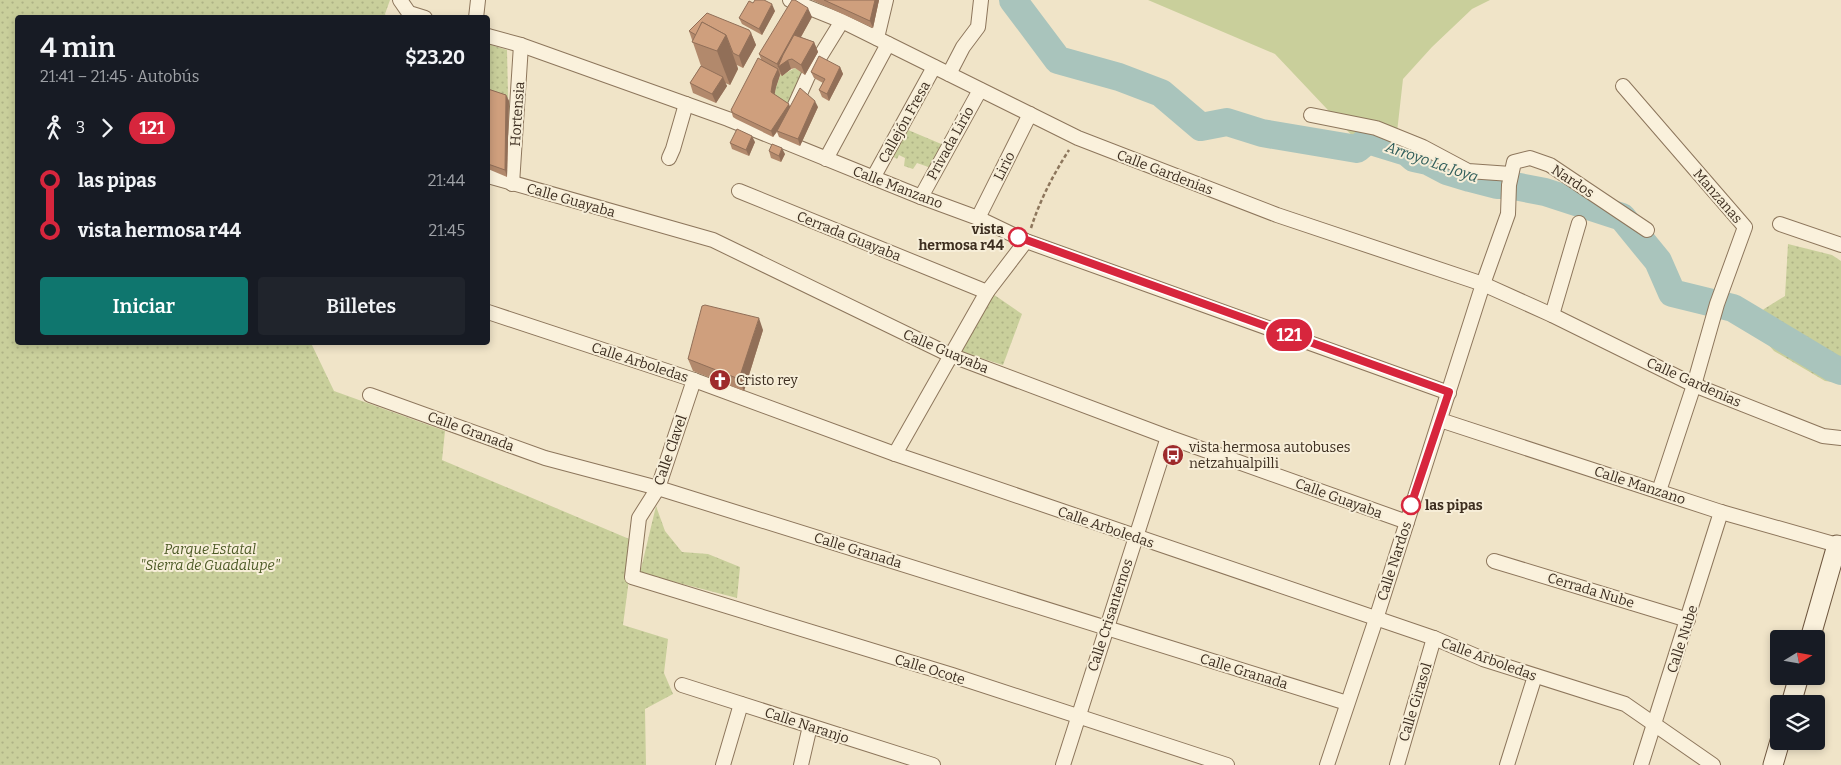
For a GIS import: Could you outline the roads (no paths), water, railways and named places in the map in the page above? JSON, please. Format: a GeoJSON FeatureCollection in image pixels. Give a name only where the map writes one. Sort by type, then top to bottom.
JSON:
{"type":"FeatureCollection","features":[{"type":"Feature","properties":{"kind":"street"},"geometry":{"type":"LineString","coordinates":[[476,15],[478,0]]}},
{"type":"Feature","properties":{"kind":"street"},"geometry":{"type":"LineString","coordinates":[[826,159],[882,41],[886,0]]}},
{"type":"Feature","properties":{"kind":"street"},"geometry":{"type":"LineString","coordinates":[[949,74],[963,47],[978,26],[981,0]]}},
{"type":"Feature","properties":{"kind":"street"},"geometry":{"type":"LineString","coordinates":[[400,1],[409,13],[415,15]]}},
{"type":"Feature","properties":{"kind":"street","name":"Calle Gardenias"},"geometry":{"type":"LineString","coordinates":[[792,3],[842,21],[1078,138],[1277,215],[1483,284],[1552,315],[1694,385],[1823,436],[1841,438]]}},
{"type":"Feature","properties":{"kind":"street"},"geometry":{"type":"LineString","coordinates":[[775,139],[808,76],[842,21]]}},
{"type":"Feature","properties":{"kind":"street","name":"Calle Manzano"},"geometry":{"type":"LineString","coordinates":[[490,37],[521,45],[686,104],[730,115],[775,139],[978,218],[1026,241],[1449,392]]}},
{"type":"Feature","properties":{"kind":"street","name":"Hortensia"},"geometry":{"type":"LineString","coordinates":[[512,184],[521,45]]}},
{"type":"Feature","properties":{"kind":"street","name":"Callejón Fresa"},"geometry":{"type":"LineString","coordinates":[[873,178],[934,66]]}},
{"type":"Feature","properties":{"kind":"street","name":"Manzanas"},"geometry":{"type":"LineString","coordinates":[[1623,86],[1744,227],[1717,304],[1694,385]]}},
{"type":"Feature","properties":{"kind":"street","name":"Privada Lirio"},"geometry":{"type":"LineString","coordinates":[[920,197],[980,90]]}},
{"type":"Feature","properties":{"kind":"street"},"geometry":{"type":"LineString","coordinates":[[669,158],[686,104]]}},
{"type":"Feature","properties":{"kind":"street","name":"Lirio"},"geometry":{"type":"LineString","coordinates":[[978,218],[1030,114]]}},
{"type":"Feature","properties":{"kind":"street"},"geometry":{"type":"LineString","coordinates":[[1311,115],[1376,128],[1423,147],[1468,170],[1510,180]]}},
{"type":"Feature","properties":{"kind":"street","name":"Nardos"},"geometry":{"type":"LineString","coordinates":[[1510,180],[1514,162],[1530,158],[1550,165],[1647,230]]}},
{"type":"Feature","properties":{"kind":"street","name":"Calle Guayaba"},"geometry":{"type":"LineString","coordinates":[[490,177],[713,240],[950,355],[1168,437],[1407,522]]}},
{"type":"Feature","properties":{"kind":"street","name":"Calle Nardos"},"geometry":{"type":"LineString","coordinates":[[1327,765],[1376,619],[1483,284],[1508,214],[1510,180]]}},
{"type":"Feature","properties":{"kind":"street","name":"Cerrada Guayaba"},"geometry":{"type":"LineString","coordinates":[[739,191],[986,292]]}},
{"type":"Feature","properties":{"kind":"street"},"geometry":{"type":"LineString","coordinates":[[1552,315],[1579,223]]}},
{"type":"Feature","properties":{"kind":"street"},"geometry":{"type":"LineString","coordinates":[[1780,224],[1841,244]]}},
{"type":"Feature","properties":{"kind":"street"},"geometry":{"type":"LineString","coordinates":[[895,454],[986,292],[1026,241]]}},
{"type":"Feature","properties":{"kind":"street","name":"Calle Arboledas"},"geometry":{"type":"LineString","coordinates":[[490,313],[694,380],[895,454],[1135,538],[1434,638],[1483,659],[1626,704],[1713,765]]}},
{"type":"Feature","properties":{"kind":"street","name":"Calle Clavel"},"geometry":{"type":"LineString","coordinates":[[632,577],[639,518],[658,488],[694,380]]}},
{"type":"Feature","properties":{"kind":"street"},"geometry":{"type":"LineString","coordinates":[[1659,491],[1694,385]]}},
{"type":"Feature","properties":{"kind":"street","name":"Calle Granada"},"geometry":{"type":"LineString","coordinates":[[370,395],[545,458],[658,488],[1347,703]]}},
{"type":"Feature","properties":{"kind":"street","name":"Calle Manzano"},"geometry":{"type":"LineString","coordinates":[[1440,420],[1721,512],[1839,545]]}},
{"type":"Feature","properties":{"kind":"street","name":"Calle Crisantemos"},"geometry":{"type":"LineString","coordinates":[[1063,765],[1168,437]]}},
{"type":"Feature","properties":{"kind":"street","name":"Calle Nube"},"geometry":{"type":"LineString","coordinates":[[1642,765],[1721,512]]}},
{"type":"Feature","properties":{"kind":"street"},"geometry":{"type":"LineString","coordinates":[[1813,630],[1839,545]]}},
{"type":"Feature","properties":{"kind":"street","name":"Cerrada Nube"},"geometry":{"type":"LineString","coordinates":[[1494,561],[1688,620]]}},
{"type":"Feature","properties":{"kind":"street","name":"Calle Ocote"},"geometry":{"type":"LineString","coordinates":[[632,577],[952,675],[1227,765]]}},
{"type":"Feature","properties":{"kind":"street","name":"Calle Girasol"},"geometry":{"type":"LineString","coordinates":[[1397,765],[1434,638]]}},
{"type":"Feature","properties":{"kind":"street"},"geometry":{"type":"LineString","coordinates":[[1507,765],[1535,676]]}},
{"type":"Feature","properties":{"kind":"street","name":"Calle Naranjo"},"geometry":{"type":"LineString","coordinates":[[682,685],[933,765]]}},
{"type":"Feature","properties":{"kind":"street"},"geometry":{"type":"LineString","coordinates":[[724,765],[741,704]]}},
{"type":"Feature","properties":{"kind":"street"},"geometry":{"type":"LineString","coordinates":[[801,765],[810,726]]}},
{"type":"Feature","properties":{"kind":"street"},"geometry":{"type":"LineString","coordinates":[[1773,765],[1777,750]]}},
{"type":"Feature","properties":{"kind":"waterway","name":"Arroyo La Joya"},"geometry":{"type":"LineString","coordinates":[[1013,0],[1058,60],[1119,77],[1161,93],[1201,127],[1227,122],[1262,133],[1357,149],[1368,140],[1407,152],[1414,158],[1428,161],[1447,171],[1470,178],[1497,185],[1509,185],[1545,192],[1622,217],[1658,261],[1672,293],[1733,308],[1841,371]]}},
{"type":"Feature","properties":{"kind":"place","name":"vista hermosa r44"},"geometry":{"type":"Point","coordinates":[1018,237]}},
{"type":"Feature","properties":{"kind":"place","name":"Cristo rey"},"geometry":{"type":"Point","coordinates":[720,380]}},
{"type":"Feature","properties":{"kind":"place","name":"vista hermosa autobuses netzahualpilli"},"geometry":{"type":"Point","coordinates":[1173,455]}},
{"type":"Feature","properties":{"kind":"place","name":"las pipas"},"geometry":{"type":"Point","coordinates":[1411,505]}},
{"type":"Feature","properties":{"kind":"park label","name":"Parque Estatal \"Sierra de Guadalupe\""},"geometry":{"type":"Point","coordinates":[210,558]}}]}
